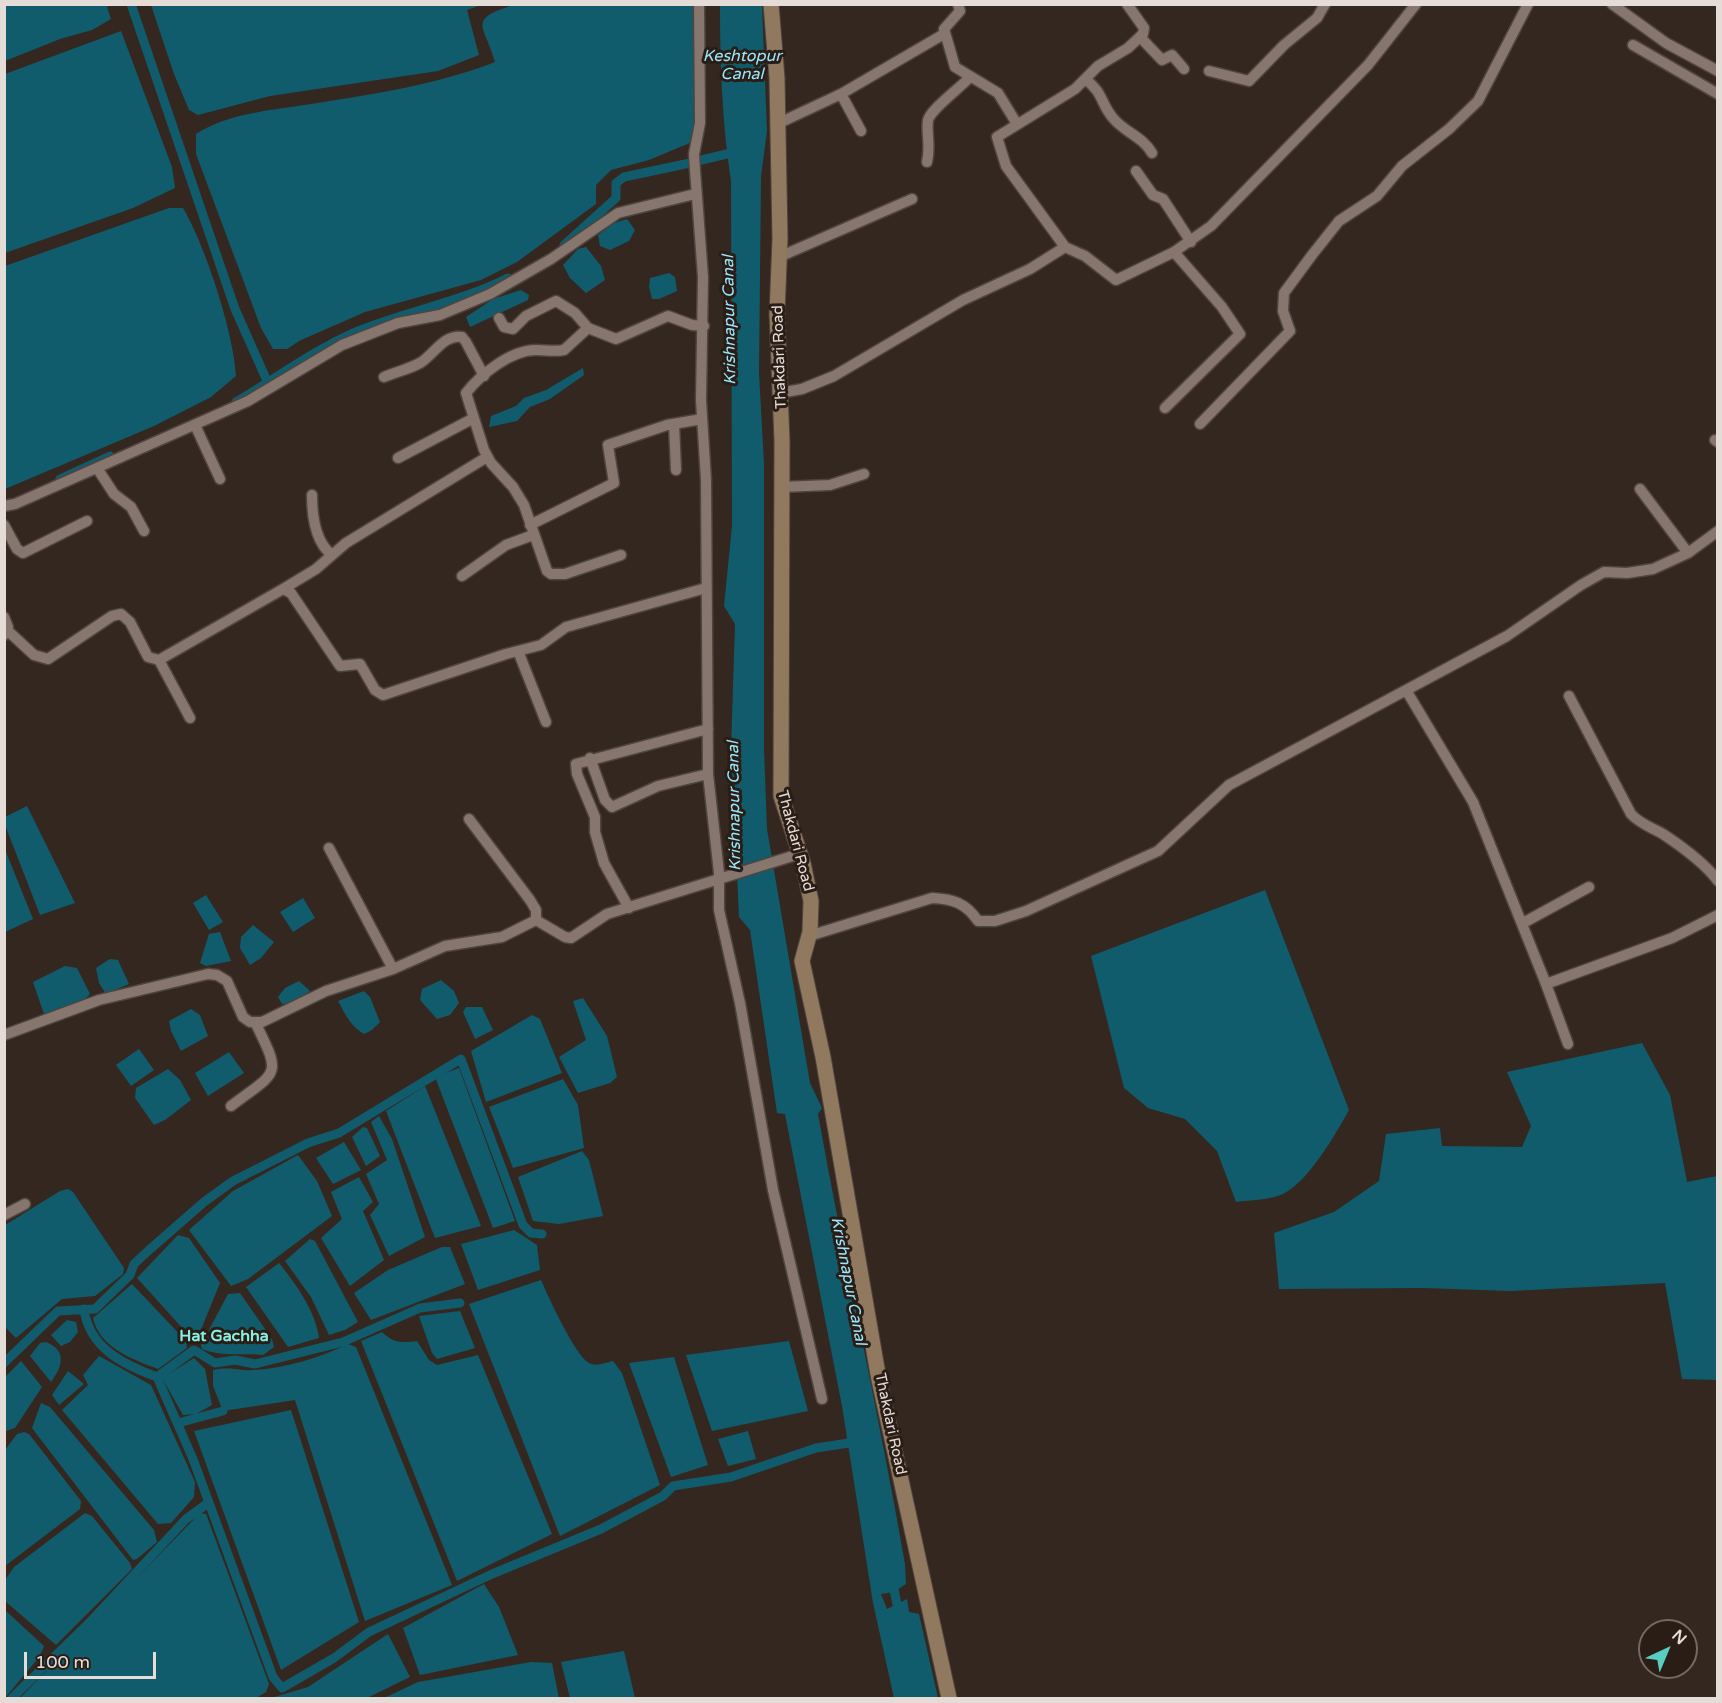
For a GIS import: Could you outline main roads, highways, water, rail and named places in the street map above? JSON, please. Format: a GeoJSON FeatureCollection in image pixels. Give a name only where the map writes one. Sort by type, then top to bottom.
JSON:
{"type":"FeatureCollection","features":[{"type":"Feature","properties":{"kind":"water"},"geometry":{"type":"Polygon","coordinates":[[[5,4],[113,5],[107,7],[111,19],[92,30],[60,39],[5,61],[5,4]]]}},
{"type":"Feature","properties":{"kind":"water"},"geometry":{"type":"Polygon","coordinates":[[[151,5],[481,5],[467,10],[479,55],[438,71],[270,96],[198,115],[189,110],[174,74],[151,5]]]}},
{"type":"Feature","properties":{"kind":"water"},"geometry":{"type":"Polygon","coordinates":[[[513,5],[697,5],[697,140],[649,160],[611,170],[596,185],[596,204],[517,262],[481,280],[365,312],[299,341],[287,349],[273,349],[261,328],[196,154],[196,134],[236,117],[404,88],[450,77],[495,62],[484,32],[484,20],[498,10],[513,5]]]}},
{"type":"Feature","properties":{"kind":"water","name":"Keshtopur Canal"},"geometry":{"type":"Polygon","coordinates":[[[720,5],[762,5],[767,131],[761,176],[759,373],[764,464],[764,749],[767,829],[810,1083],[822,1108],[818,1114],[905,1564],[906,1584],[894,1592],[881,1594],[887,1609],[907,1599],[909,1612],[919,1614],[938,1698],[894,1698],[873,1603],[842,1406],[785,1114],[777,1113],[750,930],[739,917],[731,749],[735,624],[724,606],[732,526],[731,181],[722,93],[720,5]]]}},
{"type":"Feature","properties":{"kind":"water"},"geometry":{"type":"Polygon","coordinates":[[[121,31],[172,167],[175,188],[133,208],[5,253],[5,74],[121,31]]]}},
{"type":"Feature","properties":{"kind":"water"},"geometry":{"type":"Polygon","coordinates":[[[169,208],[183,208],[209,266],[230,337],[236,376],[211,397],[154,426],[5,489],[5,266],[169,208]]]}},
{"type":"Feature","properties":{"kind":"water"},"geometry":{"type":"Polygon","coordinates":[[[627,219],[635,230],[629,241],[610,250],[600,246],[598,235],[614,223],[627,219]]]}},
{"type":"Feature","properties":{"kind":"water"},"geometry":{"type":"Polygon","coordinates":[[[586,247],[601,266],[605,280],[586,293],[570,278],[563,265],[578,249],[586,247]]]}},
{"type":"Feature","properties":{"kind":"water"},"geometry":{"type":"Polygon","coordinates":[[[669,273],[675,277],[677,291],[659,299],[652,299],[649,287],[650,278],[669,273]]]}},
{"type":"Feature","properties":{"kind":"water"},"geometry":{"type":"Polygon","coordinates":[[[521,290],[529,295],[528,300],[470,327],[466,317],[493,299],[521,290]]]}},
{"type":"Feature","properties":{"kind":"water"},"geometry":{"type":"Polygon","coordinates":[[[583,368],[584,375],[550,399],[530,407],[517,421],[489,427],[491,416],[516,406],[524,398],[546,390],[583,368]]]}},
{"type":"Feature","properties":{"kind":"water"},"geometry":{"type":"Polygon","coordinates":[[[27,806],[75,903],[40,915],[5,825],[5,817],[27,806]]]}},
{"type":"Feature","properties":{"kind":"water"},"geometry":{"type":"Polygon","coordinates":[[[4,847],[33,919],[5,932],[4,932],[4,847]]]}},
{"type":"Feature","properties":{"kind":"water"},"geometry":{"type":"Polygon","coordinates":[[[1265,890],[1349,1110],[1312,1168],[1293,1188],[1272,1198],[1236,1202],[1217,1151],[1185,1119],[1148,1108],[1124,1088],[1091,956],[1265,890]]]}},
{"type":"Feature","properties":{"kind":"water"},"geometry":{"type":"Polygon","coordinates":[[[206,895],[223,922],[209,930],[193,903],[206,895]]]}},
{"type":"Feature","properties":{"kind":"water"},"geometry":{"type":"Polygon","coordinates":[[[303,898],[315,918],[293,932],[280,912],[303,898]]]}},
{"type":"Feature","properties":{"kind":"water"},"geometry":{"type":"Polygon","coordinates":[[[253,925],[274,942],[261,958],[250,965],[240,948],[241,937],[253,925]]]}},
{"type":"Feature","properties":{"kind":"water"},"geometry":{"type":"Polygon","coordinates":[[[220,932],[231,961],[206,966],[200,963],[209,934],[220,932]]]}},
{"type":"Feature","properties":{"kind":"water"},"geometry":{"type":"Polygon","coordinates":[[[110,959],[118,960],[129,984],[106,994],[99,983],[96,968],[110,959]]]}},
{"type":"Feature","properties":{"kind":"water"},"geometry":{"type":"Polygon","coordinates":[[[65,966],[77,968],[90,994],[83,1001],[44,1014],[33,982],[65,966]]]}},
{"type":"Feature","properties":{"kind":"water"},"geometry":{"type":"Polygon","coordinates":[[[441,980],[454,991],[459,1003],[450,1015],[437,1019],[420,1000],[422,989],[441,980]]]}},
{"type":"Feature","properties":{"kind":"water"},"geometry":{"type":"Polygon","coordinates":[[[299,981],[310,991],[293,1003],[282,1004],[278,997],[285,988],[299,981]]]}},
{"type":"Feature","properties":{"kind":"water"},"geometry":{"type":"Polygon","coordinates":[[[364,991],[370,997],[380,1022],[364,1034],[352,1024],[338,1001],[364,991]]]}},
{"type":"Feature","properties":{"kind":"water"},"geometry":{"type":"Polygon","coordinates":[[[583,998],[607,1036],[617,1077],[610,1083],[578,1093],[559,1057],[586,1040],[573,1001],[583,998]]]}},
{"type":"Feature","properties":{"kind":"water"},"geometry":{"type":"Polygon","coordinates":[[[466,1007],[482,1007],[493,1030],[475,1039],[463,1012],[466,1007]]]}},
{"type":"Feature","properties":{"kind":"water"},"geometry":{"type":"Polygon","coordinates":[[[191,1009],[200,1015],[208,1036],[181,1051],[171,1031],[169,1021],[191,1009]]]}},
{"type":"Feature","properties":{"kind":"water"},"geometry":{"type":"Polygon","coordinates":[[[532,1015],[540,1019],[562,1073],[486,1102],[471,1051],[532,1015]]]}},
{"type":"Feature","properties":{"kind":"water"},"geometry":{"type":"Polygon","coordinates":[[[1642,1043],[1670,1095],[1687,1182],[1717,1176],[1717,1380],[1682,1379],[1665,1283],[1511,1291],[1423,1288],[1279,1289],[1274,1233],[1334,1212],[1379,1181],[1386,1134],[1440,1128],[1442,1146],[1522,1147],[1531,1126],[1507,1072],[1642,1043]]]}},
{"type":"Feature","properties":{"kind":"water"},"geometry":{"type":"Polygon","coordinates":[[[139,1049],[154,1070],[131,1086],[116,1065],[139,1049]]]}},
{"type":"Feature","properties":{"kind":"water"},"geometry":{"type":"Polygon","coordinates":[[[229,1052],[244,1073],[208,1096],[195,1073],[229,1052]]]}},
{"type":"Feature","properties":{"kind":"water"},"geometry":{"type":"Polygon","coordinates":[[[459,1068],[515,1221],[493,1228],[435,1077],[459,1068]]]}},
{"type":"Feature","properties":{"kind":"water"},"geometry":{"type":"Polygon","coordinates":[[[168,1069],[180,1080],[191,1100],[165,1120],[154,1125],[135,1098],[136,1088],[168,1069]]]}},
{"type":"Feature","properties":{"kind":"water"},"geometry":{"type":"Polygon","coordinates":[[[563,1079],[578,1105],[584,1148],[513,1168],[489,1107],[563,1079]]]}},
{"type":"Feature","properties":{"kind":"water"},"geometry":{"type":"Polygon","coordinates":[[[425,1086],[481,1226],[435,1238],[386,1111],[425,1086]]]}},
{"type":"Feature","properties":{"kind":"water"},"geometry":{"type":"Polygon","coordinates":[[[379,1116],[392,1139],[425,1237],[389,1256],[370,1215],[379,1204],[366,1174],[387,1160],[371,1122],[379,1116]]]}},
{"type":"Feature","properties":{"kind":"water"},"geometry":{"type":"Polygon","coordinates":[[[363,1127],[367,1128],[380,1156],[366,1166],[352,1137],[363,1127]]]}},
{"type":"Feature","properties":{"kind":"water"},"geometry":{"type":"Polygon","coordinates":[[[344,1142],[361,1170],[333,1184],[316,1158],[344,1142]]]}},
{"type":"Feature","properties":{"kind":"water"},"geometry":{"type":"Polygon","coordinates":[[[582,1151],[589,1160],[603,1216],[559,1224],[533,1221],[518,1177],[582,1151]]]}},
{"type":"Feature","properties":{"kind":"water"},"geometry":{"type":"Polygon","coordinates":[[[298,1155],[317,1181],[332,1216],[248,1279],[231,1286],[189,1230],[233,1191],[298,1155]]]}},
{"type":"Feature","properties":{"kind":"water"},"geometry":{"type":"Polygon","coordinates":[[[359,1177],[373,1202],[363,1211],[384,1260],[350,1286],[321,1238],[342,1219],[331,1192],[359,1177]]]}},
{"type":"Feature","properties":{"kind":"water"},"geometry":{"type":"Polygon","coordinates":[[[68,1189],[73,1192],[124,1268],[123,1274],[95,1296],[62,1299],[16,1338],[5,1327],[5,1225],[60,1191],[68,1189]]]}},
{"type":"Feature","properties":{"kind":"water"},"geometry":{"type":"Polygon","coordinates":[[[514,1230],[537,1245],[540,1270],[478,1290],[461,1244],[514,1230]]]}},
{"type":"Feature","properties":{"kind":"water"},"geometry":{"type":"Polygon","coordinates":[[[178,1235],[189,1238],[220,1283],[198,1337],[194,1341],[137,1278],[178,1235]]]}},
{"type":"Feature","properties":{"kind":"water"},"geometry":{"type":"Polygon","coordinates":[[[310,1239],[315,1241],[358,1322],[345,1330],[329,1335],[311,1297],[285,1261],[310,1239]]]}},
{"type":"Feature","properties":{"kind":"water"},"geometry":{"type":"Polygon","coordinates":[[[442,1247],[450,1247],[465,1284],[371,1320],[354,1293],[388,1270],[442,1247]]]}},
{"type":"Feature","properties":{"kind":"water"},"geometry":{"type":"Polygon","coordinates":[[[279,1263],[310,1308],[319,1338],[288,1347],[246,1287],[279,1263]]]}},
{"type":"Feature","properties":{"kind":"water"},"geometry":{"type":"Polygon","coordinates":[[[541,1280],[562,1325],[583,1358],[595,1365],[613,1361],[622,1373],[660,1485],[560,1536],[469,1304],[541,1280]]]}},
{"type":"Feature","properties":{"kind":"water"},"geometry":{"type":"Polygon","coordinates":[[[132,1284],[186,1341],[187,1348],[158,1369],[110,1345],[102,1337],[93,1318],[132,1284]]]}},
{"type":"Feature","properties":{"kind":"water"},"geometry":{"type":"Polygon","coordinates":[[[240,1293],[272,1339],[274,1347],[263,1355],[224,1354],[202,1349],[201,1345],[228,1294],[240,1293]]]}},
{"type":"Feature","properties":{"kind":"water"},"geometry":{"type":"Polygon","coordinates":[[[460,1311],[475,1348],[437,1359],[432,1353],[419,1316],[460,1311]]]}},
{"type":"Feature","properties":{"kind":"water"},"geometry":{"type":"Polygon","coordinates":[[[67,1320],[76,1322],[78,1332],[70,1342],[61,1346],[51,1335],[67,1320]]]}},
{"type":"Feature","properties":{"kind":"water"},"geometry":{"type":"Polygon","coordinates":[[[382,1332],[398,1341],[417,1341],[429,1360],[437,1365],[478,1355],[552,1534],[457,1581],[361,1341],[382,1332]]]}},
{"type":"Feature","properties":{"kind":"water"},"geometry":{"type":"Polygon","coordinates":[[[789,1341],[808,1411],[712,1431],[686,1355],[789,1341]]]}},
{"type":"Feature","properties":{"kind":"water"},"geometry":{"type":"Polygon","coordinates":[[[46,1342],[58,1350],[61,1360],[58,1371],[51,1382],[30,1356],[40,1343],[46,1342]]]}},
{"type":"Feature","properties":{"kind":"water"},"geometry":{"type":"Polygon","coordinates":[[[348,1344],[356,1347],[452,1585],[365,1621],[295,1400],[223,1411],[213,1386],[213,1370],[225,1368],[254,1370],[291,1365],[348,1344]]]}},
{"type":"Feature","properties":{"kind":"water"},"geometry":{"type":"Polygon","coordinates":[[[99,1356],[151,1385],[195,1482],[194,1497],[171,1523],[158,1524],[62,1410],[88,1385],[83,1375],[99,1356]]]}},
{"type":"Feature","properties":{"kind":"water"},"geometry":{"type":"Polygon","coordinates":[[[674,1357],[708,1465],[671,1477],[629,1363],[674,1357]]]}},
{"type":"Feature","properties":{"kind":"water"},"geometry":{"type":"Polygon","coordinates":[[[194,1358],[205,1369],[212,1405],[196,1414],[183,1415],[162,1378],[194,1358]]]}},
{"type":"Feature","properties":{"kind":"water"},"geometry":{"type":"Polygon","coordinates":[[[21,1361],[42,1387],[15,1428],[6,1431],[5,1377],[21,1361]]]}},
{"type":"Feature","properties":{"kind":"water"},"geometry":{"type":"Polygon","coordinates":[[[68,1371],[84,1384],[59,1405],[52,1395],[68,1371]]]}},
{"type":"Feature","properties":{"kind":"water"},"geometry":{"type":"Polygon","coordinates":[[[41,1403],[50,1407],[154,1530],[157,1542],[137,1559],[133,1560],[32,1428],[41,1403]]]}},
{"type":"Feature","properties":{"kind":"water"},"geometry":{"type":"Polygon","coordinates":[[[291,1410],[359,1622],[281,1670],[194,1431],[291,1410]]]}},
{"type":"Feature","properties":{"kind":"water"},"geometry":{"type":"Polygon","coordinates":[[[748,1431],[756,1459],[728,1466],[718,1439],[748,1431]]]}},
{"type":"Feature","properties":{"kind":"water"},"geometry":{"type":"Polygon","coordinates":[[[24,1432],[29,1434],[81,1501],[80,1509],[5,1566],[5,1450],[17,1434],[24,1432]]]}},
{"type":"Feature","properties":{"kind":"water"},"geometry":{"type":"Polygon","coordinates":[[[85,1513],[92,1516],[130,1563],[132,1569],[56,1645],[5,1601],[5,1580],[14,1567],[85,1513]]]}},
{"type":"Feature","properties":{"kind":"water"},"geometry":{"type":"Polygon","coordinates":[[[200,1513],[206,1514],[269,1684],[266,1692],[256,1698],[20,1698],[200,1513]]]}},
{"type":"Feature","properties":{"kind":"water"},"geometry":{"type":"Polygon","coordinates":[[[484,1584],[499,1607],[518,1655],[420,1675],[403,1628],[484,1584]]]}},
{"type":"Feature","properties":{"kind":"water"},"geometry":{"type":"Polygon","coordinates":[[[5,1610],[44,1646],[40,1656],[5,1698],[5,1610]]]}},
{"type":"Feature","properties":{"kind":"water"},"geometry":{"type":"Polygon","coordinates":[[[388,1634],[410,1677],[367,1698],[271,1698],[308,1687],[388,1634]]]}},
{"type":"Feature","properties":{"kind":"water"},"geometry":{"type":"Polygon","coordinates":[[[624,1651],[635,1698],[570,1698],[561,1662],[624,1651]]]}},
{"type":"Feature","properties":{"kind":"water"},"geometry":{"type":"Polygon","coordinates":[[[531,1662],[552,1663],[559,1698],[384,1698],[418,1682],[531,1662]]]}},
{"type":"Feature","properties":{"kind":"waterway"},"geometry":{"type":"LineString","coordinates":[[131,4],[235,309],[268,383]]}},
{"type":"Feature","properties":{"kind":"waterway"},"geometry":{"type":"LineString","coordinates":[[697,161],[727,154]]}},
{"type":"Feature","properties":{"kind":"waterway"},"geometry":{"type":"LineString","coordinates":[[564,245],[616,198],[616,183],[624,177],[690,163]]}},
{"type":"Feature","properties":{"kind":"waterway"},"geometry":{"type":"LineString","coordinates":[[236,402],[351,334],[470,294],[508,278]]}},
{"type":"Feature","properties":{"kind":"waterway"},"geometry":{"type":"LineString","coordinates":[[60,479],[110,456]]}},
{"type":"Feature","properties":{"kind":"waterway"},"geometry":{"type":"LineString","coordinates":[[4,1363],[58,1311],[95,1309],[130,1275],[134,1264],[148,1251],[204,1202],[233,1181],[308,1143],[339,1133],[461,1059],[523,1225],[531,1233],[542,1234]]}},
{"type":"Feature","properties":{"kind":"waterway"},"geometry":{"type":"LineString","coordinates":[[460,1303],[420,1308],[343,1342],[255,1364],[235,1360],[215,1363],[194,1350],[157,1377],[193,1459],[273,1677],[282,1688],[334,1658],[369,1632],[492,1574],[601,1529],[663,1496],[673,1486],[731,1477],[816,1448],[849,1443]]}},
{"type":"Feature","properties":{"kind":"waterway"},"geometry":{"type":"LineString","coordinates":[[84,1309],[87,1323],[93,1334],[110,1353],[132,1367],[157,1377]]}},
{"type":"Feature","properties":{"kind":"waterway"},"geometry":{"type":"LineString","coordinates":[[178,1423],[223,1411]]}},
{"type":"Feature","properties":{"kind":"waterway"},"geometry":{"type":"LineString","coordinates":[[12,1698],[89,1623],[186,1519],[208,1503]]}},
{"type":"Feature","properties":{"kind":"waterway","name":"Krishnapur Canal"},"geometry":{"type":"LineString","coordinates":[[892,1580],[899,1614]]}},
{"type":"Feature","properties":{"kind":"district","name":"Hat Gachha"},"geometry":{"type":"Point","coordinates":[224,1337]}}]}
